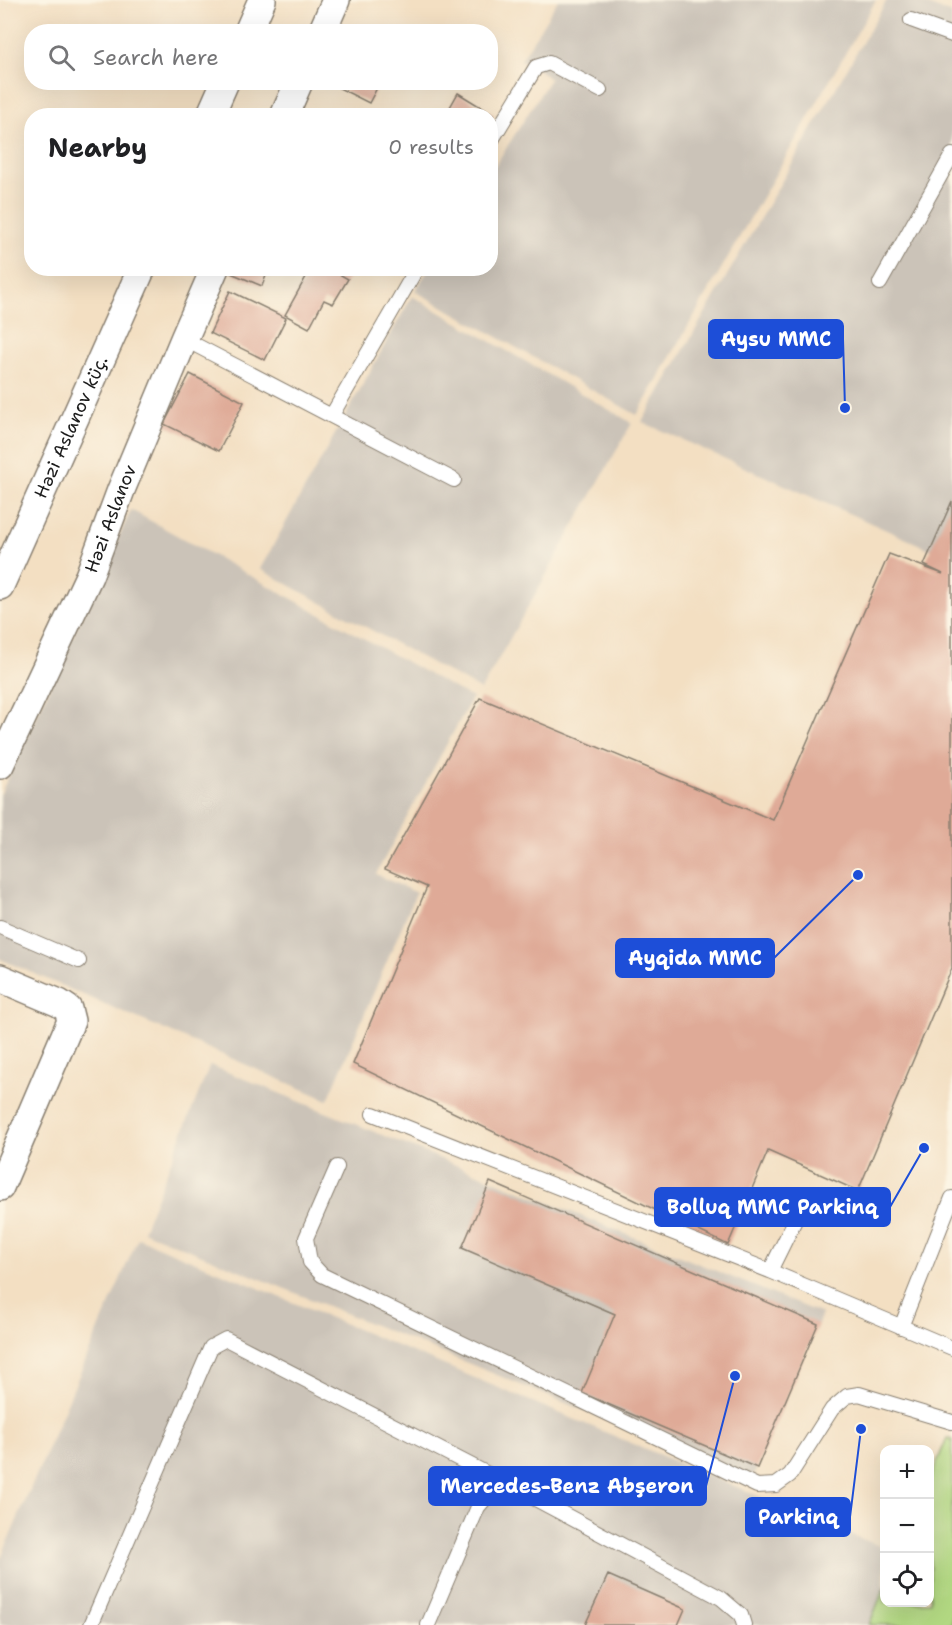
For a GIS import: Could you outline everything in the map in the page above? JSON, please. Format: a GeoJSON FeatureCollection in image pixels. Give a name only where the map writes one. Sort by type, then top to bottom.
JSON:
{"type":"FeatureCollection","features":[{"type":"Feature","properties":{"kind":"street"},"geometry":{"type":"LineString","coordinates":[[252,24],[262,0]]}},
{"type":"Feature","properties":{"kind":"street"},"geometry":{"type":"LineString","coordinates":[[326,24],[336,0]]}},
{"type":"Feature","properties":{"kind":"street"},"geometry":{"type":"LineString","coordinates":[[214,108],[221,90]]}},
{"type":"Feature","properties":{"kind":"street"},"geometry":{"type":"LineString","coordinates":[[288,108],[295,90]]}},
{"type":"Feature","properties":{"kind":"street","name":"Həzi Aslanov küç."},"geometry":{"type":"LineString","coordinates":[[0,586],[138,276]]}},
{"type":"Feature","properties":{"kind":"street","name":"Həzi Aslanov"},"geometry":{"type":"LineString","coordinates":[[0,765],[89,576],[121,490],[212,276]]}},
{"type":"Feature","properties":{"kind":"street"},"geometry":{"type":"LineString","coordinates":[[0,978],[59,1003],[68,1009],[70,1021],[0,1187]]}},
{"type":"Feature","properties":{"kind":"lane"},"geometry":{"type":"LineString","coordinates":[[911,20],[952,34]]}},
{"type":"Feature","properties":{"kind":"lane"},"geometry":{"type":"LineString","coordinates":[[498,130],[536,67],[549,63],[600,90]]}},
{"type":"Feature","properties":{"kind":"lane"},"geometry":{"type":"LineString","coordinates":[[880,282],[952,155]]}},
{"type":"Feature","properties":{"kind":"lane"},"geometry":{"type":"LineString","coordinates":[[332,415],[412,276]]}},
{"type":"Feature","properties":{"kind":"lane"},"geometry":{"type":"LineString","coordinates":[[184,339],[454,480]]}},
{"type":"Feature","properties":{"kind":"lane"},"geometry":{"type":"LineString","coordinates":[[0,927],[79,961]]}},
{"type":"Feature","properties":{"kind":"lane"},"geometry":{"type":"LineString","coordinates":[[373,1114],[770,1271],[952,1348]]}},
{"type":"Feature","properties":{"kind":"lane"},"geometry":{"type":"LineString","coordinates":[[337,1167],[306,1238],[310,1262],[322,1275],[757,1486],[776,1485],[790,1475],[832,1409],[847,1396],[859,1394],[952,1422]]}},
{"type":"Feature","properties":{"kind":"lane"},"geometry":{"type":"LineString","coordinates":[[770,1271],[806,1198]]}},
{"type":"Feature","properties":{"kind":"lane"},"geometry":{"type":"LineString","coordinates":[[901,1327],[952,1198]]}},
{"type":"Feature","properties":{"kind":"lane"},"geometry":{"type":"LineString","coordinates":[[91,1625],[211,1347],[226,1339],[513,1487],[721,1598],[741,1615],[744,1625]]}},
{"type":"Feature","properties":{"kind":"lane"},"geometry":{"type":"LineString","coordinates":[[428,1625],[478,1507],[490,1493],[513,1487]]}},
{"type":"Feature","properties":{"kind":"shaded area"},"geometry":{"type":"Polygon","coordinates":[[[558,0],[876,0],[637,415],[415,291],[425,276],[498,276],[498,161],[550,79],[536,67],[521,60],[558,0]]]}},
{"type":"Feature","properties":{"kind":"shaded area"},"geometry":{"type":"Polygon","coordinates":[[[887,0],[914,0],[952,14],[952,559],[642,422],[887,0]]]}},
{"type":"Feature","properties":{"kind":"shaded area"},"geometry":{"type":"Polygon","coordinates":[[[412,296],[632,423],[481,690],[260,569],[412,296]]]}},
{"type":"Feature","properties":{"kind":"shaded area"},"geometry":{"type":"Polygon","coordinates":[[[131,510],[472,698],[376,874],[416,893],[328,1100],[0,959],[0,795],[131,510]]]}},
{"type":"Feature","properties":{"kind":"shaded area"},"geometry":{"type":"Polygon","coordinates":[[[210,1065],[822,1314],[752,1479],[143,1231],[210,1065]]]}},
{"type":"Feature","properties":{"kind":"shaded area"},"geometry":{"type":"Polygon","coordinates":[[[138,1238],[880,1546],[880,1598],[869,1625],[0,1625],[0,1560],[138,1238]]]}},
{"type":"Feature","properties":{"kind":"green space"},"geometry":{"type":"Polygon","coordinates":[[[947,1438],[952,1440],[952,1625],[869,1625],[880,1598],[880,1607],[934,1607],[934,1469],[947,1438]]]}},
{"type":"Feature","properties":{"kind":"building"},"geometry":{"type":"Polygon","coordinates":[[[343,90],[376,90],[369,103],[343,90]]]}},
{"type":"Feature","properties":{"kind":"building"},"geometry":{"type":"Polygon","coordinates":[[[458,93],[483,108],[450,108],[458,93]]]}},
{"type":"Feature","properties":{"kind":"building"},"geometry":{"type":"Polygon","coordinates":[[[238,276],[266,276],[262,286],[238,276]]]}},
{"type":"Feature","properties":{"kind":"building"},"geometry":{"type":"Polygon","coordinates":[[[307,276],[343,276],[348,279],[333,304],[324,300],[309,328],[285,315],[307,276]]]}},
{"type":"Feature","properties":{"kind":"building"},"geometry":{"type":"Polygon","coordinates":[[[230,291],[286,318],[265,360],[210,333],[230,291]]]}},
{"type":"Feature","properties":{"kind":"building"},"geometry":{"type":"Polygon","coordinates":[[[190,374],[244,402],[219,451],[164,424],[190,374]]]}},
{"type":"Feature","properties":{"kind":"building"},"geometry":{"type":"Polygon","coordinates":[[[952,501],[952,968],[858,1191],[768,1151],[728,1245],[353,1064],[427,887],[385,869],[480,698],[773,820],[889,554],[943,574],[924,565],[952,501]]]}},
{"type":"Feature","properties":{"kind":"building"},"geometry":{"type":"Polygon","coordinates":[[[490,1182],[818,1324],[757,1468],[582,1393],[615,1314],[462,1248],[490,1182]]]}},
{"type":"Feature","properties":{"kind":"building"},"geometry":{"type":"Polygon","coordinates":[[[608,1575],[685,1609],[678,1625],[585,1625],[608,1575]]]}},
{"type":"Feature","properties":{"kind":"place","name":"Aysu MMC"},"geometry":{"type":"Point","coordinates":[845,408]}},
{"type":"Feature","properties":{"kind":"place","name":"Ayqida MMC"},"geometry":{"type":"Point","coordinates":[858,875]}},
{"type":"Feature","properties":{"kind":"place","name":"Bolluq MMC Parkinq"},"geometry":{"type":"Point","coordinates":[924,1148]}},
{"type":"Feature","properties":{"kind":"place","name":"Mercedes-Benz Abşeron"},"geometry":{"type":"Point","coordinates":[735,1376]}},
{"type":"Feature","properties":{"kind":"place","name":"Parkinq"},"geometry":{"type":"Point","coordinates":[861,1429]}}]}
